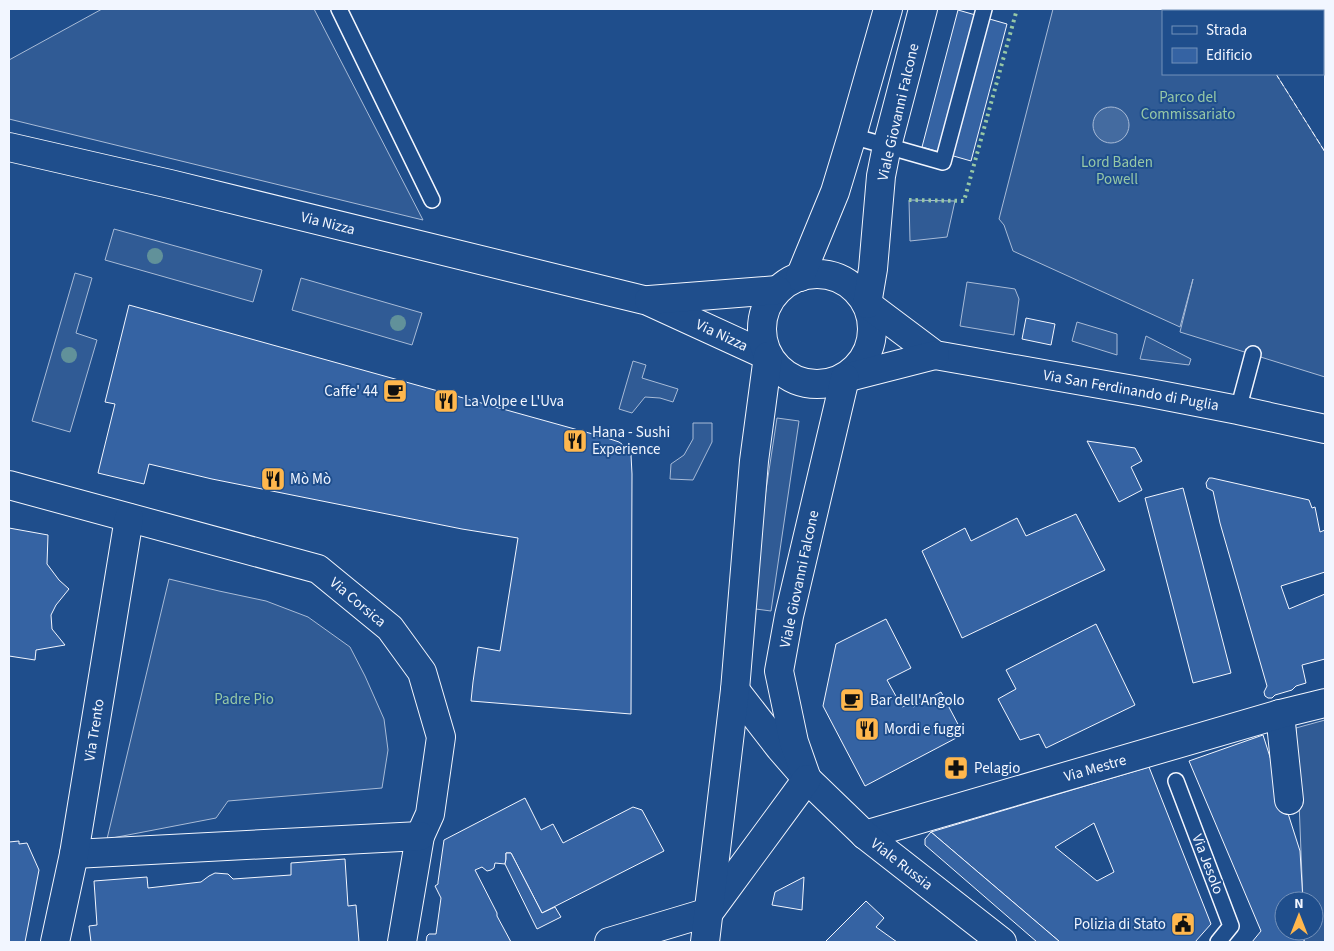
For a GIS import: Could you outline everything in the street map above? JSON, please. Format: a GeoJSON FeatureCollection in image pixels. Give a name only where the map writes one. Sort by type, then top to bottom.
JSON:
{"type":"FeatureCollection","features":[{"type":"Feature","properties":{"kind":"main road"},"geometry":{"type":"LineString","coordinates":[[789,283],[815,274],[830,276],[846,282],[858,291],[867,304],[872,320],[872,337],[868,353],[858,367],[845,378],[828,384],[811,384],[794,380],[779,370],[768,356],[762,340],[762,322],[767,304],[789,283],[835,192],[888,9]]}},
{"type":"Feature","properties":{"kind":"main road","name":"Viale Giovanni Falcone"},"geometry":{"type":"LineString","coordinates":[[867,304],[873,269],[881,176],[923,9]]}},
{"type":"Feature","properties":{"kind":"main road","name":"Via Nizza"},"geometry":{"type":"LineString","coordinates":[[9,147],[170,184],[648,301],[768,356]]}},
{"type":"Feature","properties":{"kind":"main road","name":"Via Nizza"},"geometry":{"type":"LineString","coordinates":[[648,301],[789,283]]}},
{"type":"Feature","properties":{"kind":"main road","name":"Via San Ferdinando di Puglia"},"geometry":{"type":"LineString","coordinates":[[867,304],[935,355]]}},
{"type":"Feature","properties":{"kind":"main road","name":"Via San Ferdinando di Puglia"},"geometry":{"type":"LineString","coordinates":[[845,378],[935,355],[1145,392],[1325,429]]}},
{"type":"Feature","properties":{"kind":"main road"},"geometry":{"type":"LineString","coordinates":[[705,942],[735,690],[754,461],[768,356]]}},
{"type":"Feature","properties":{"kind":"main road","name":"Viale Giovanni Falcone"},"geometry":{"type":"LineString","coordinates":[[807,779],[794,742],[779,671],[789,616],[845,378]]}},
{"type":"Feature","properties":{"kind":"main road","name":"Via Corsica"},"geometry":{"type":"LineString","coordinates":[[9,485],[318,568],[390,628],[422,672],[441,736],[430,814],[420,836],[402,942]]}},
{"type":"Feature","properties":{"kind":"main road","name":"Via Trento"},"geometry":{"type":"LineString","coordinates":[[55,942],[74,854],[129,518]]}},
{"type":"Feature","properties":{"kind":"main road"},"geometry":{"type":"LineString","coordinates":[[609,942],[709,912],[807,779],[735,690]]}},
{"type":"Feature","properties":{"kind":"main road","name":"Via Mestre"},"geometry":{"type":"LineString","coordinates":[[865,835],[1280,714],[1325,703]]}},
{"type":"Feature","properties":{"kind":"main road"},"geometry":{"type":"LineString","coordinates":[[1280,714],[1289,800]]}},
{"type":"Feature","properties":{"kind":"main road","name":"Viale Russia"},"geometry":{"type":"LineString","coordinates":[[807,779],[865,835],[1002,942]]}},
{"type":"Feature","properties":{"kind":"main road"},"geometry":{"type":"LineString","coordinates":[[74,854],[420,836]]}},
{"type":"Feature","properties":{"kind":"lane"},"geometry":{"type":"LineString","coordinates":[[339,9],[432,200]]}},
{"type":"Feature","properties":{"kind":"lane"},"geometry":{"type":"LineString","coordinates":[[852,136],[943,162],[984,9]]}},
{"type":"Feature","properties":{"kind":"lane"},"geometry":{"type":"LineString","coordinates":[[1238,410],[1252,354]]}},
{"type":"Feature","properties":{"kind":"lane","name":"Via Jesolo"},"geometry":{"type":"LineString","coordinates":[[1176,781],[1232,926],[1218,942]]}},
{"type":"Feature","properties":{"kind":"shaded area"},"geometry":{"type":"Polygon","coordinates":[[[102,9],[314,9],[423,220],[9,119],[9,60],[102,9]]]}},
{"type":"Feature","properties":{"kind":"shaded area","name":"Lord Baden Powell"},"geometry":{"type":"Polygon","coordinates":[[[1053,9],[1240,9],[1162,10],[1162,75],[1277,75],[1325,152],[1325,377],[1180,332],[1193,279],[1180,327],[1013,251],[1004,225],[999,219],[1053,9]]]}},
{"type":"Feature","properties":{"kind":"shaded area"},"geometry":{"type":"Polygon","coordinates":[[[1111,107],[1118,108],[1124,112],[1128,118],[1128,132],[1124,138],[1118,142],[1111,143],[1104,142],[1098,138],[1094,132],[1093,125],[1094,118],[1098,112],[1104,108],[1111,107]]]}},
{"type":"Feature","properties":{"kind":"shaded area"},"geometry":{"type":"Polygon","coordinates":[[[909,200],[955,201],[947,237],[910,241],[909,200]]]}},
{"type":"Feature","properties":{"kind":"shaded area"},"geometry":{"type":"Polygon","coordinates":[[[114,229],[262,270],[253,302],[105,260],[114,229]]]}},
{"type":"Feature","properties":{"kind":"shaded area"},"geometry":{"type":"Polygon","coordinates":[[[75,273],[92,278],[76,333],[97,340],[70,432],[32,421],[75,273]]]}},
{"type":"Feature","properties":{"kind":"shaded area"},"geometry":{"type":"Polygon","coordinates":[[[301,278],[422,313],[412,345],[292,310],[301,278]]]}},
{"type":"Feature","properties":{"kind":"shaded area"},"geometry":{"type":"Polygon","coordinates":[[[967,282],[1015,289],[1019,299],[1014,335],[960,326],[967,282]]]}},
{"type":"Feature","properties":{"kind":"shaded area"},"geometry":{"type":"Polygon","coordinates":[[[1077,322],[1117,334],[1117,355],[1072,341],[1077,322]]]}},
{"type":"Feature","properties":{"kind":"shaded area"},"geometry":{"type":"Polygon","coordinates":[[[1146,336],[1191,359],[1189,365],[1140,359],[1146,336]]]}},
{"type":"Feature","properties":{"kind":"shaded area"},"geometry":{"type":"Polygon","coordinates":[[[633,361],[646,365],[642,378],[678,389],[673,402],[660,398],[645,397],[632,413],[619,409],[633,361]]]}},
{"type":"Feature","properties":{"kind":"shaded area"},"geometry":{"type":"Polygon","coordinates":[[[777,418],[799,421],[771,611],[748,608],[777,418]]]}},
{"type":"Feature","properties":{"kind":"shaded area"},"geometry":{"type":"Polygon","coordinates":[[[693,423],[712,423],[712,442],[693,480],[670,479],[671,464],[684,455],[693,439],[693,423]]]}},
{"type":"Feature","properties":{"kind":"shaded area","name":"Padre Pio"},"geometry":{"type":"Polygon","coordinates":[[[169,579],[266,601],[308,617],[350,647],[384,719],[388,750],[382,788],[228,801],[216,818],[107,839],[169,579]]]}},
{"type":"Feature","properties":{"kind":"shaded area"},"geometry":{"type":"Polygon","coordinates":[[[1325,720],[1325,942],[1304,942],[1324,941],[1324,891],[1303,891],[1296,728],[1325,720]]]}},
{"type":"Feature","properties":{"kind":"building"},"geometry":{"type":"Polygon","coordinates":[[[1325,9],[1325,60],[1324,10],[1289,10],[1325,9]]]}},
{"type":"Feature","properties":{"kind":"building"},"geometry":{"type":"Polygon","coordinates":[[[958,10],[1007,24],[971,161],[922,147],[958,10]]]}},
{"type":"Feature","properties":{"kind":"building"},"geometry":{"type":"Polygon","coordinates":[[[129,305],[607,438],[619,442],[626,447],[631,455],[632,474],[631,714],[471,701],[478,647],[500,651],[518,538],[462,529],[212,479],[149,464],[144,484],[98,473],[115,404],[105,402],[129,305]]]}},
{"type":"Feature","properties":{"kind":"building"},"geometry":{"type":"Polygon","coordinates":[[[1026,318],[1055,324],[1051,345],[1022,339],[1026,318]]]}},
{"type":"Feature","properties":{"kind":"building"},"geometry":{"type":"Polygon","coordinates":[[[1087,441],[1135,448],[1142,461],[1131,467],[1142,490],[1119,502],[1087,441]]]}},
{"type":"Feature","properties":{"kind":"building"},"geometry":{"type":"Polygon","coordinates":[[[1209,478],[1309,500],[1312,508],[1315,507],[1320,532],[1325,530],[1325,572],[1281,586],[1289,609],[1325,594],[1325,659],[1302,665],[1306,683],[1275,695],[1272,698],[1265,696],[1264,692],[1267,686],[1220,523],[1213,491],[1207,488],[1206,483],[1209,478]]]}},
{"type":"Feature","properties":{"kind":"building"},"geometry":{"type":"Polygon","coordinates":[[[1183,488],[1231,673],[1193,683],[1145,498],[1183,488]]]}},
{"type":"Feature","properties":{"kind":"building"},"geometry":{"type":"Polygon","coordinates":[[[1076,514],[1105,570],[962,638],[922,551],[965,528],[971,541],[1017,518],[1026,536],[1076,514]]]}},
{"type":"Feature","properties":{"kind":"building"},"geometry":{"type":"Polygon","coordinates":[[[9,528],[48,535],[47,564],[59,580],[69,589],[56,605],[51,615],[52,629],[65,645],[36,650],[35,660],[9,656],[9,528]]]}},
{"type":"Feature","properties":{"kind":"building"},"geometry":{"type":"Polygon","coordinates":[[[886,619],[911,668],[887,680],[902,707],[911,703],[913,707],[941,692],[960,728],[954,731],[958,737],[865,786],[823,706],[836,644],[886,619]]]}},
{"type":"Feature","properties":{"kind":"building"},"geometry":{"type":"Polygon","coordinates":[[[1096,624],[1135,705],[1046,748],[1039,734],[1020,740],[998,699],[1016,689],[1006,670],[1096,624]]]}},
{"type":"Feature","properties":{"kind":"building"},"geometry":{"type":"Polygon","coordinates":[[[1263,735],[1300,851],[1302,891],[1274,891],[1274,941],[1304,942],[1252,942],[1261,931],[1189,761],[1263,735]]]}},
{"type":"Feature","properties":{"kind":"building"},"geometry":{"type":"Polygon","coordinates":[[[1149,767],[1211,924],[1195,942],[1060,942],[931,832],[1149,767]],[[1094,823],[1055,847],[1097,881],[1114,872],[1094,823]]]}},
{"type":"Feature","properties":{"kind":"building"},"geometry":{"type":"Polygon","coordinates":[[[525,798],[541,830],[553,824],[563,843],[633,807],[642,810],[664,851],[542,913],[511,853],[506,853],[505,864],[495,863],[494,868],[487,871],[482,867],[475,870],[511,942],[426,942],[429,934],[436,934],[441,898],[435,886],[438,884],[444,840],[525,798]]]}},
{"type":"Feature","properties":{"kind":"building"},"geometry":{"type":"Polygon","coordinates":[[[931,832],[1060,942],[1037,942],[925,845],[925,839],[931,832]]]}},
{"type":"Feature","properties":{"kind":"building"},"geometry":{"type":"Polygon","coordinates":[[[19,841],[19,844],[27,843],[39,870],[25,942],[9,942],[9,842],[19,841]]]}},
{"type":"Feature","properties":{"kind":"building"},"geometry":{"type":"Polygon","coordinates":[[[506,853],[511,853],[542,913],[555,907],[561,917],[537,929],[505,864],[506,853]]]}},
{"type":"Feature","properties":{"kind":"building"},"geometry":{"type":"Polygon","coordinates":[[[345,859],[348,906],[356,905],[359,942],[91,942],[89,926],[97,925],[94,881],[147,877],[148,888],[201,882],[215,873],[228,874],[233,879],[291,875],[291,863],[345,859]]]}},
{"type":"Feature","properties":{"kind":"building"},"geometry":{"type":"Polygon","coordinates":[[[804,877],[802,910],[772,905],[775,892],[804,877]]]}},
{"type":"Feature","properties":{"kind":"building"},"geometry":{"type":"Polygon","coordinates":[[[866,901],[884,918],[876,927],[897,942],[825,942],[866,901]]]}},
{"type":"Feature","properties":{"kind":"hedge"},"geometry":{"type":"LineString","coordinates":[[909,200],[964,201],[1017,9]]}},
{"type":"Feature","properties":{"kind":"fence"},"geometry":{"type":"LineString","coordinates":[[1277,75],[1325,152]]}},
{"type":"Feature","properties":{"kind":"place","name":"Caffe' 44"},"geometry":{"type":"Point","coordinates":[395,391]}},
{"type":"Feature","properties":{"kind":"place","name":"La Volpe e L'Uva"},"geometry":{"type":"Point","coordinates":[446,401]}},
{"type":"Feature","properties":{"kind":"place","name":"Hana - Sushi Experience"},"geometry":{"type":"Point","coordinates":[575,441]}},
{"type":"Feature","properties":{"kind":"place","name":"Mò Mò"},"geometry":{"type":"Point","coordinates":[273,479]}},
{"type":"Feature","properties":{"kind":"place","name":"Bar dell'Angolo"},"geometry":{"type":"Point","coordinates":[852,700]}},
{"type":"Feature","properties":{"kind":"place","name":"Mordi e fuggi"},"geometry":{"type":"Point","coordinates":[867,729]}},
{"type":"Feature","properties":{"kind":"place","name":"Pelagio"},"geometry":{"type":"Point","coordinates":[956,768]}},
{"type":"Feature","properties":{"kind":"place","name":"Polizia di Stato"},"geometry":{"type":"Point","coordinates":[1183,924]}},
{"type":"Feature","properties":{"kind":"park label","name":"Parco del Commissariato"},"geometry":{"type":"Point","coordinates":[1188,106]}}]}
